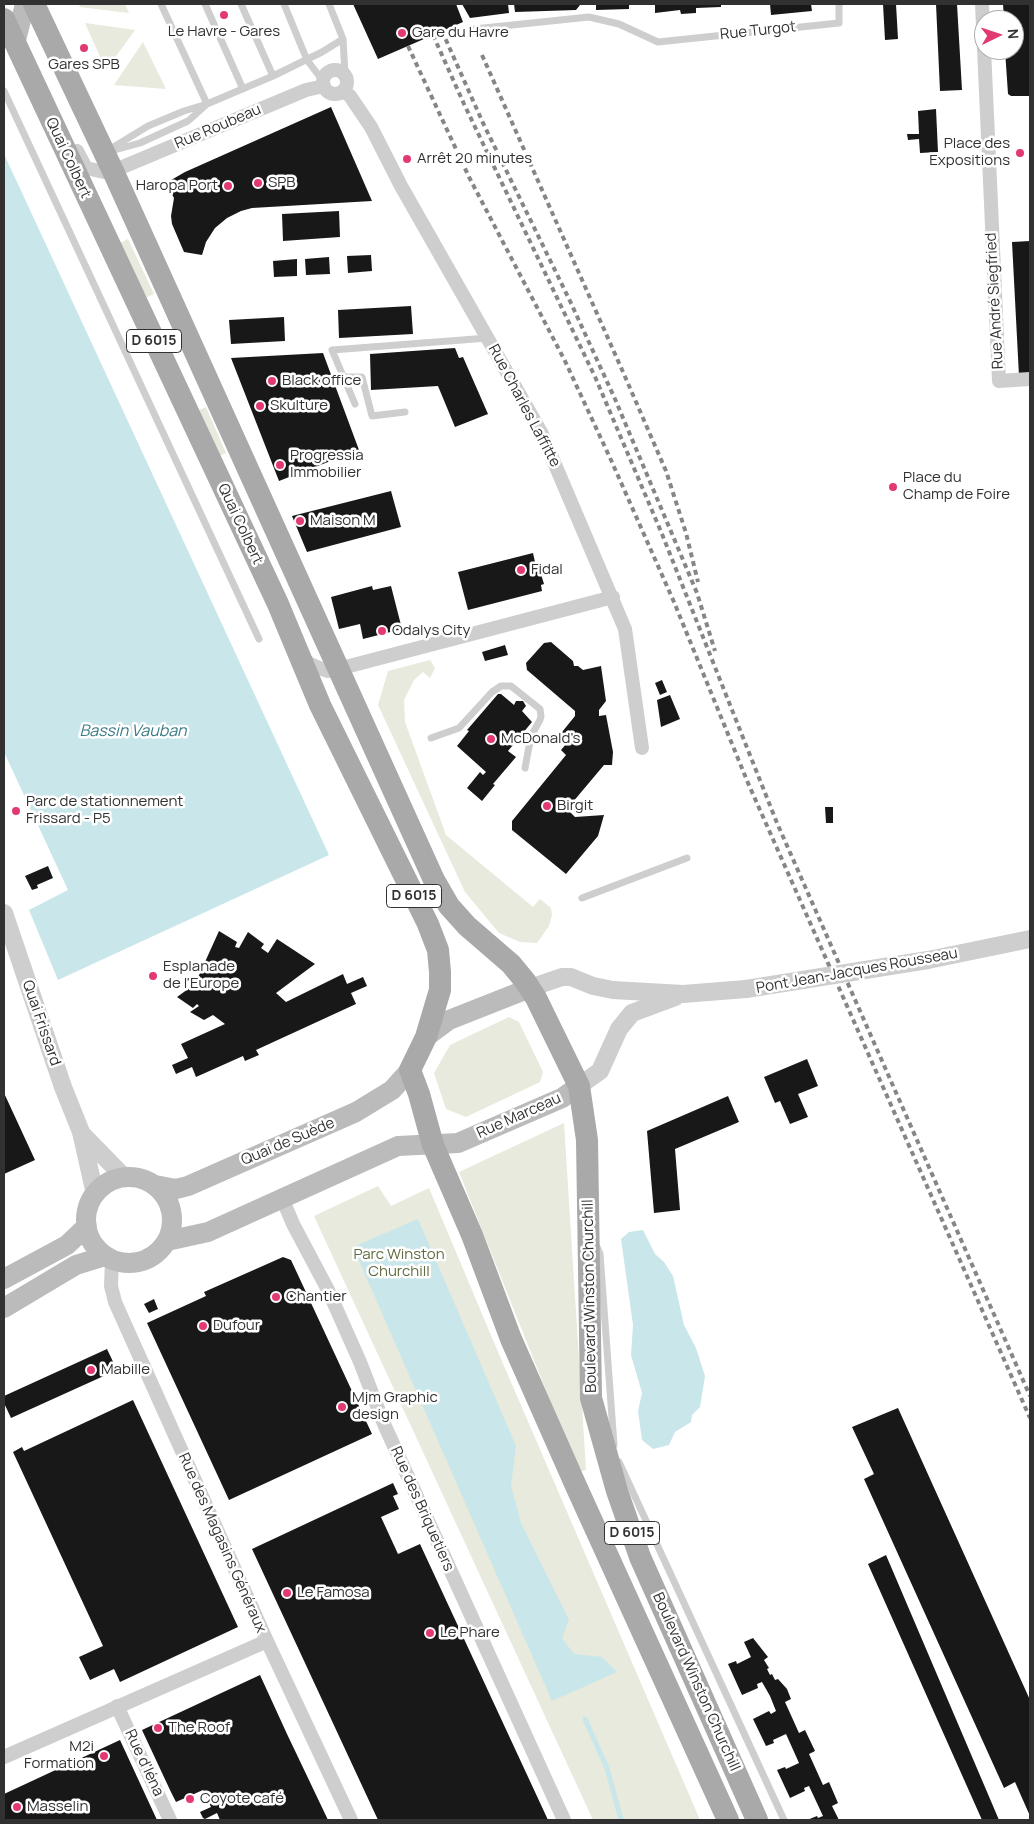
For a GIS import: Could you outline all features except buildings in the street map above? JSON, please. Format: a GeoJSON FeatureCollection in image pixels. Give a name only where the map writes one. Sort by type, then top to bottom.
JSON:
{"type":"FeatureCollection","features":[{"type":"Feature","properties":{"kind":"main road"},"geometry":{"type":"LineString","coordinates":[[15,44],[25,4]]}},
{"type":"Feature","properties":{"kind":"main road","name":"Quai Colbert"},"geometry":{"type":"LineString","coordinates":[[34,4],[104,165],[434,880]]}},
{"type":"Feature","properties":{"kind":"main road","name":"Quai Colbert"},"geometry":{"type":"LineString","coordinates":[[4,19],[278,604],[320,706],[428,924],[438,950],[440,990],[426,1037]]}},
{"type":"Feature","properties":{"kind":"main road","name":"Boulevard Winston Churchill"},"geometry":{"type":"LineString","coordinates":[[434,880],[449,906],[467,926],[512,964],[530,988],[579,1086],[587,1140],[591,1398],[614,1482],[640,1557],[757,1820]]}},
{"type":"Feature","properties":{"kind":"main road"},"geometry":{"type":"LineString","coordinates":[[410,1070],[426,1037],[449,1020],[530,988]]}},
{"type":"Feature","properties":{"kind":"main road","name":"Boulevard Winston Churchill"},"geometry":{"type":"LineString","coordinates":[[410,1070],[419,1094],[433,1145],[472,1235],[515,1348],[728,1820]]}},
{"type":"Feature","properties":{"kind":"main road","name":"Quai de Suède"},"geometry":{"type":"LineString","coordinates":[[155,1185],[176,1188],[188,1186],[356,1112],[392,1090],[410,1070]]}},
{"type":"Feature","properties":{"kind":"main road","name":"Rue Marceau"},"geometry":{"type":"LineString","coordinates":[[433,1145],[458,1144],[562,1098],[579,1086]]}},
{"type":"Feature","properties":{"kind":"main road"},"geometry":{"type":"LineString","coordinates":[[167,1242],[208,1232],[398,1146],[433,1145]]}},
{"type":"Feature","properties":{"kind":"main road"},"geometry":{"type":"LineString","coordinates":[[124,1177],[143,1179],[155,1185],[165,1196],[171,1209],[171,1231],[167,1242],[149,1259],[137,1263],[124,1263],[108,1258],[96,1248],[90,1238],[87,1226],[86,1214],[95,1194],[113,1180],[124,1177]]}},
{"type":"Feature","properties":{"kind":"main road"},"geometry":{"type":"LineString","coordinates":[[4,1279],[67,1245],[87,1226]]}},
{"type":"Feature","properties":{"kind":"main road"},"geometry":{"type":"LineString","coordinates":[[4,1308],[76,1266],[108,1258]]}},
{"type":"Feature","properties":{"kind":"street","name":"Rue André Siegfried"},"geometry":{"type":"LineString","coordinates":[[982,4],[999,381],[1030,380]]}},
{"type":"Feature","properties":{"kind":"street"},"geometry":{"type":"LineString","coordinates":[[333,70],[338,70],[345,74],[347,81],[343,91],[336,94],[328,92],[323,83],[326,74],[333,70]]}},
{"type":"Feature","properties":{"kind":"street","name":"Rue Roubeau"},"geometry":{"type":"LineString","coordinates":[[104,165],[323,83]]}},
{"type":"Feature","properties":{"kind":"street","name":"Rue Charles Laffitte"},"geometry":{"type":"LineString","coordinates":[[343,91],[350,96],[372,127],[401,186],[542,434],[625,629],[642,748]]}},
{"type":"Feature","properties":{"kind":"street"},"geometry":{"type":"LineString","coordinates":[[54,128],[64,135],[75,148],[86,168],[104,165]]}},
{"type":"Feature","properties":{"kind":"street"},"geometry":{"type":"LineString","coordinates":[[299,654],[310,664],[319,668],[328,670],[338,669],[613,597]]}},
{"type":"Feature","properties":{"kind":"street"},"geometry":{"type":"LineString","coordinates":[[320,706],[320,690],[338,669]]}},
{"type":"Feature","properties":{"kind":"street","name":"Quai Frissard"},"geometry":{"type":"LineString","coordinates":[[4,913],[63,1087],[81,1132],[95,1194]]}},
{"type":"Feature","properties":{"kind":"street","name":"Pont Jean-Jacques Rousseau"},"geometry":{"type":"LineString","coordinates":[[530,988],[562,976],[613,990],[682,994],[759,988],[928,960],[1030,939]]}},
{"type":"Feature","properties":{"kind":"street","name":"Pont Jean-Jacques Rousseau"},"geometry":{"type":"LineString","coordinates":[[600,1071],[619,1029],[632,1013],[682,994]]}},
{"type":"Feature","properties":{"kind":"street","name":"Rue Marceau"},"geometry":{"type":"LineString","coordinates":[[579,1086],[600,1071]]}},
{"type":"Feature","properties":{"kind":"street","name":"Quai Frissard"},"geometry":{"type":"LineString","coordinates":[[81,1132],[124,1177]]}},
{"type":"Feature","properties":{"kind":"street","name":"Rue des Briquetiers"},"geometry":{"type":"LineString","coordinates":[[282,1198],[293,1224],[336,1308],[360,1362],[384,1424],[564,1820]]}},
{"type":"Feature","properties":{"kind":"street","name":"Rue des Magasins Généraux"},"geometry":{"type":"LineString","coordinates":[[108,1258],[115,1302],[146,1374],[266,1641],[351,1820]]}},
{"type":"Feature","properties":{"kind":"street"},"geometry":{"type":"LineString","coordinates":[[4,1757],[266,1641]]}},
{"type":"Feature","properties":{"kind":"street","name":"Rue d'Iéna"},"geometry":{"type":"LineString","coordinates":[[117,1706],[170,1820]]}},
{"type":"Feature","properties":{"kind":"lane"},"geometry":{"type":"LineString","coordinates":[[161,4],[207,104]]}},
{"type":"Feature","properties":{"kind":"lane"},"geometry":{"type":"LineString","coordinates":[[206,4],[243,89]]}},
{"type":"Feature","properties":{"kind":"lane"},"geometry":{"type":"LineString","coordinates":[[241,4],[273,76]]}},
{"type":"Feature","properties":{"kind":"lane"},"geometry":{"type":"LineString","coordinates":[[284,4],[307,60],[323,83]]}},
{"type":"Feature","properties":{"kind":"lane"},"geometry":{"type":"LineString","coordinates":[[329,4],[343,39],[345,74]]}},
{"type":"Feature","properties":{"kind":"lane","name":"Rue Turgot"},"geometry":{"type":"LineString","coordinates":[[474,30],[589,17],[619,24],[658,42],[839,23],[839,4]]}},
{"type":"Feature","properties":{"kind":"lane"},"geometry":{"type":"LineString","coordinates":[[104,165],[148,126],[273,76],[307,60],[343,39]]}},
{"type":"Feature","properties":{"kind":"lane","name":"Quai Colbert"},"geometry":{"type":"LineString","coordinates":[[4,91],[259,639]]}},
{"type":"Feature","properties":{"kind":"lane"},"geometry":{"type":"LineString","coordinates":[[104,165],[140,143],[188,121],[207,104]]}},
{"type":"Feature","properties":{"kind":"lane"},"geometry":{"type":"LineString","coordinates":[[355,404],[332,350],[488,338]]}},
{"type":"Feature","properties":{"kind":"lane"},"geometry":{"type":"LineString","coordinates":[[344,377],[362,377],[372,416],[405,412]]}},
{"type":"Feature","properties":{"kind":"lane"},"geometry":{"type":"LineString","coordinates":[[432,738],[459,728],[492,692],[501,686],[511,686],[540,709],[541,716],[531,736],[525,768]]}},
{"type":"Feature","properties":{"kind":"lane"},"geometry":{"type":"LineString","coordinates":[[582,898],[687,858]]}},
{"type":"Feature","properties":{"kind":"lane"},"geometry":{"type":"LineString","coordinates":[[588,1227],[600,1254],[614,1452],[784,1820]]}},
{"type":"Feature","properties":{"kind":"green space"},"geometry":{"type":"Polygon","coordinates":[[[81,4],[125,4],[129,13],[79,7],[81,4]]]}},
{"type":"Feature","properties":{"kind":"green space"},"geometry":{"type":"Polygon","coordinates":[[[85,23],[135,30],[106,70],[85,23]]]}},
{"type":"Feature","properties":{"kind":"green space"},"geometry":{"type":"Polygon","coordinates":[[[143,42],[166,89],[114,85],[143,42]]]}},
{"type":"Feature","properties":{"kind":"green space"},"geometry":{"type":"Polygon","coordinates":[[[128,239],[154,294],[145,298],[120,243],[128,239]]]}},
{"type":"Feature","properties":{"kind":"green space"},"geometry":{"type":"Polygon","coordinates":[[[206,407],[226,453],[218,457],[197,411],[206,407]]]}},
{"type":"Feature","properties":{"kind":"green space"},"geometry":{"type":"Polygon","coordinates":[[[430,660],[435,668],[430,678],[423,672],[414,680],[404,700],[405,722],[446,835],[533,907],[540,899],[551,908],[552,915],[549,926],[537,943],[520,942],[499,933],[465,892],[378,705],[388,671],[430,660]]]}},
{"type":"Feature","properties":{"kind":"green space"},"geometry":{"type":"Polygon","coordinates":[[[509,1017],[519,1022],[543,1072],[540,1082],[466,1117],[446,1109],[434,1073],[450,1045],[509,1017]]]}},
{"type":"Feature","properties":{"kind":"green space"},"geometry":{"type":"Polygon","coordinates":[[[564,1123],[586,1470],[582,1471],[579,1470],[555,1413],[459,1172],[564,1123]]]}},
{"type":"Feature","properties":{"kind":"green space","name":"Parc Winston Churchill"},"geometry":{"type":"Polygon","coordinates":[[[378,1186],[391,1206],[429,1188],[700,1820],[593,1820],[314,1216],[378,1186]]]}},
{"type":"Feature","properties":{"kind":"water","name":"Bassin Vauban"},"geometry":{"type":"Polygon","coordinates":[[[4,154],[329,855],[58,980],[29,910],[68,890],[4,752],[4,154]]]}},
{"type":"Feature","properties":{"kind":"water"},"geometry":{"type":"Polygon","coordinates":[[[418,1219],[516,1446],[511,1486],[521,1523],[569,1620],[562,1638],[574,1654],[602,1657],[617,1672],[552,1701],[353,1247],[418,1219]]]}},
{"type":"Feature","properties":{"kind":"water"},"geometry":{"type":"Polygon","coordinates":[[[643,1230],[655,1254],[664,1262],[673,1276],[684,1325],[696,1348],[705,1376],[700,1407],[692,1415],[691,1422],[675,1432],[669,1445],[653,1449],[642,1440],[638,1411],[642,1393],[631,1355],[633,1325],[621,1239],[629,1232],[643,1230]]]}},
{"type":"Feature","properties":{"kind":"waterway"},"geometry":{"type":"LineString","coordinates":[[585,1719],[607,1768],[621,1820]]}},
{"type":"Feature","properties":{"kind":"railway"},"geometry":{"type":"LineString","coordinates":[[442,31],[483,123],[570,301],[615,399],[697,593],[715,651]]}},
{"type":"Feature","properties":{"kind":"railway"},"geometry":{"type":"LineString","coordinates":[[433,35],[464,104],[596,379],[662,534],[777,823],[1030,1396]]}},
{"type":"Feature","properties":{"kind":"railway"},"geometry":{"type":"LineString","coordinates":[[408,46],[469,177],[565,361],[611,460],[674,602],[748,783],[1030,1418]]}},
{"type":"Feature","properties":{"kind":"railway"},"geometry":{"type":"LineString","coordinates":[[482,55],[666,471],[686,533],[698,582]]}},
{"type":"Feature","properties":{"kind":"place","name":"Le Havre - Gares"},"geometry":{"type":"Point","coordinates":[224,15]}},
{"type":"Feature","properties":{"kind":"place","name":"Gare du Havre"},"geometry":{"type":"Point","coordinates":[402,33]}},
{"type":"Feature","properties":{"kind":"place","name":"Gares SPB"},"geometry":{"type":"Point","coordinates":[84,48]}},
{"type":"Feature","properties":{"kind":"place","name":"Place des Expositions"},"geometry":{"type":"Point","coordinates":[1020,153]}},
{"type":"Feature","properties":{"kind":"place","name":"Arrêt 20 minutes"},"geometry":{"type":"Point","coordinates":[407,159]}},
{"type":"Feature","properties":{"kind":"place","name":"SPB"},"geometry":{"type":"Point","coordinates":[258,183]}},
{"type":"Feature","properties":{"kind":"place","name":"Haropa Port"},"geometry":{"type":"Point","coordinates":[228,186]}},
{"type":"Feature","properties":{"kind":"place","name":"Black office"},"geometry":{"type":"Point","coordinates":[272,381]}},
{"type":"Feature","properties":{"kind":"place","name":"Skulture"},"geometry":{"type":"Point","coordinates":[260,406]}},
{"type":"Feature","properties":{"kind":"place","name":"Progressia Immobilier"},"geometry":{"type":"Point","coordinates":[280,465]}},
{"type":"Feature","properties":{"kind":"place","name":"Place du Champ de Foire"},"geometry":{"type":"Point","coordinates":[893,487]}},
{"type":"Feature","properties":{"kind":"place","name":"Maison M"},"geometry":{"type":"Point","coordinates":[300,521]}},
{"type":"Feature","properties":{"kind":"place","name":"Fidal"},"geometry":{"type":"Point","coordinates":[521,570]}},
{"type":"Feature","properties":{"kind":"place","name":"Odalys City"},"geometry":{"type":"Point","coordinates":[382,631]}},
{"type":"Feature","properties":{"kind":"place","name":"McDonald's"},"geometry":{"type":"Point","coordinates":[491,739]}},
{"type":"Feature","properties":{"kind":"place","name":"Birgit"},"geometry":{"type":"Point","coordinates":[547,806]}},
{"type":"Feature","properties":{"kind":"place","name":"Parc de stationnement Frissard - P5"},"geometry":{"type":"Point","coordinates":[16,811]}},
{"type":"Feature","properties":{"kind":"place","name":"Esplanade de l'Europe"},"geometry":{"type":"Point","coordinates":[153,976]}},
{"type":"Feature","properties":{"kind":"place","name":"Chantier"},"geometry":{"type":"Point","coordinates":[276,1297]}},
{"type":"Feature","properties":{"kind":"place","name":"Dufour"},"geometry":{"type":"Point","coordinates":[203,1326]}},
{"type":"Feature","properties":{"kind":"place","name":"Mabille"},"geometry":{"type":"Point","coordinates":[91,1370]}},
{"type":"Feature","properties":{"kind":"place","name":"Mjm Graphic design"},"geometry":{"type":"Point","coordinates":[342,1407]}},
{"type":"Feature","properties":{"kind":"place","name":"Le Famosa"},"geometry":{"type":"Point","coordinates":[287,1593]}},
{"type":"Feature","properties":{"kind":"place","name":"Le Phare"},"geometry":{"type":"Point","coordinates":[430,1633]}},
{"type":"Feature","properties":{"kind":"place","name":"The Roof"},"geometry":{"type":"Point","coordinates":[158,1728]}},
{"type":"Feature","properties":{"kind":"place","name":"M2i Formation"},"geometry":{"type":"Point","coordinates":[104,1756]}},
{"type":"Feature","properties":{"kind":"place","name":"Coyote café"},"geometry":{"type":"Point","coordinates":[190,1799]}},
{"type":"Feature","properties":{"kind":"place","name":"Masselin"},"geometry":{"type":"Point","coordinates":[17,1807]}}]}
